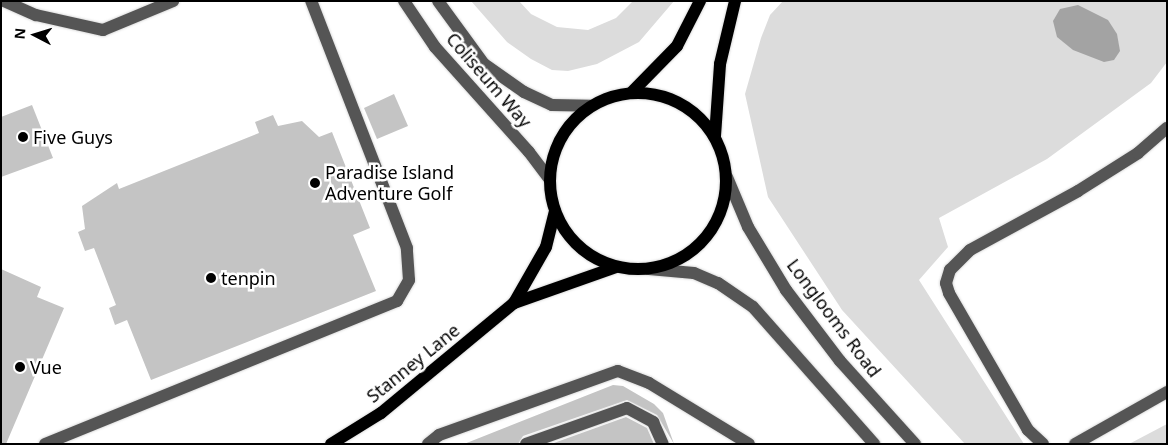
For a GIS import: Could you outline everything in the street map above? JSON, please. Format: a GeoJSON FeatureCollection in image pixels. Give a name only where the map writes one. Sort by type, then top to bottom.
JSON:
{"type":"FeatureCollection","features":[{"type":"Feature","properties":{"kind":"main road"},"geometry":{"type":"LineString","coordinates":[[632,92],[677,46],[700,1]]}},
{"type":"Feature","properties":{"kind":"main road"},"geometry":{"type":"LineString","coordinates":[[715,136],[698,115],[680,102],[657,94],[632,92],[591,106],[574,120],[557,146],[550,180],[555,211],[570,237],[590,255],[616,267],[650,269],[685,257],[707,238],[723,208],[727,177],[715,136],[720,64],[736,1]]}},
{"type":"Feature","properties":{"kind":"main road","name":"Stanney Lane"},"geometry":{"type":"LineString","coordinates":[[514,304],[546,247],[555,211]]}},
{"type":"Feature","properties":{"kind":"main road","name":"Stanney Lane"},"geometry":{"type":"LineString","coordinates":[[331,444],[381,413],[514,304],[616,267]]}},
{"type":"Feature","properties":{"kind":"street"},"geometry":{"type":"LineString","coordinates":[[4,1],[36,15],[103,30],[173,1]]}},
{"type":"Feature","properties":{"kind":"street"},"geometry":{"type":"LineString","coordinates":[[45,444],[396,301],[409,280],[407,248],[311,1]]}},
{"type":"Feature","properties":{"kind":"street","name":"Coliseum Way"},"geometry":{"type":"LineString","coordinates":[[404,1],[435,47],[529,152],[550,180]]}},
{"type":"Feature","properties":{"kind":"street","name":"Coliseum Way"},"geometry":{"type":"LineString","coordinates":[[438,1],[484,64],[524,92],[552,105],[591,106]]}},
{"type":"Feature","properties":{"kind":"street"},"geometry":{"type":"LineString","coordinates":[[1043,444],[1028,430],[949,293],[946,283],[950,270],[970,250],[1078,191],[1138,153],[1167,128]]}},
{"type":"Feature","properties":{"kind":"street","name":"Longlooms Road"},"geometry":{"type":"LineString","coordinates":[[727,177],[748,227],[786,290],[840,360],[915,444]]}},
{"type":"Feature","properties":{"kind":"street"},"geometry":{"type":"LineString","coordinates":[[650,269],[694,274],[718,283],[753,307],[874,444]]}},
{"type":"Feature","properties":{"kind":"street"},"geometry":{"type":"LineString","coordinates":[[428,444],[439,436],[618,371],[649,383],[749,444]]}},
{"type":"Feature","properties":{"kind":"street"},"geometry":{"type":"LineString","coordinates":[[1075,444],[1167,392]]}},
{"type":"Feature","properties":{"kind":"street"},"geometry":{"type":"LineString","coordinates":[[526,444],[627,408],[653,422],[663,444]]}},
{"type":"Feature","properties":{"kind":"shaded area"},"geometry":{"type":"Polygon","coordinates":[[[471,1],[519,1],[531,14],[557,27],[588,30],[616,18],[633,1],[674,1],[639,42],[597,64],[568,71],[552,70],[531,59],[507,42],[471,1]]]}},
{"type":"Feature","properties":{"kind":"shaded area"},"geometry":{"type":"Polygon","coordinates":[[[783,1],[1167,1],[1167,62],[1151,83],[1047,159],[939,218],[948,247],[919,280],[1024,444],[965,444],[842,310],[768,197],[745,94],[761,38],[770,15],[783,1]]]}},
{"type":"Feature","properties":{"kind":"shaded area"},"geometry":{"type":"Polygon","coordinates":[[[1078,5],[1108,20],[1117,34],[1120,51],[1114,60],[1104,62],[1073,50],[1057,37],[1053,21],[1060,9],[1078,5]]]}},
{"type":"Feature","properties":{"kind":"shaded area"},"geometry":{"type":"Polygon","coordinates":[[[1167,424],[1167,444],[1129,444],[1167,424]]]}},
{"type":"Feature","properties":{"kind":"building"},"geometry":{"type":"Polygon","coordinates":[[[394,94],[408,126],[377,139],[364,108],[394,94]]]}},
{"type":"Feature","properties":{"kind":"building","name":"Five Guys"},"geometry":{"type":"Polygon","coordinates":[[[32,105],[53,158],[1,177],[1,117],[32,105]]]}},
{"type":"Feature","properties":{"kind":"building","name":"tenpin"},"geometry":{"type":"Polygon","coordinates":[[[273,115],[278,126],[302,121],[319,137],[332,132],[370,228],[353,235],[376,291],[151,380],[127,320],[115,325],[109,308],[116,305],[94,248],[85,251],[78,232],[85,229],[82,206],[117,183],[119,189],[259,133],[255,122],[273,115]]]}},
{"type":"Feature","properties":{"kind":"building","name":"Vue"},"geometry":{"type":"Polygon","coordinates":[[[1,269],[41,287],[37,297],[64,308],[6,444],[1,444],[1,269]]]}},
{"type":"Feature","properties":{"kind":"building"},"geometry":{"type":"Polygon","coordinates":[[[613,385],[623,386],[654,404],[663,413],[674,444],[657,415],[627,400],[523,436],[518,444],[464,444],[613,385]]]}},
{"type":"Feature","properties":{"kind":"building"},"geometry":{"type":"Polygon","coordinates":[[[626,417],[647,428],[654,444],[551,444],[626,417]]]}},
{"type":"Feature","properties":{"kind":"place","name":"Five Guys"},"geometry":{"type":"Point","coordinates":[23,137]}},
{"type":"Feature","properties":{"kind":"place","name":"Paradise Island Adventure Golf"},"geometry":{"type":"Point","coordinates":[315,183]}},
{"type":"Feature","properties":{"kind":"place","name":"tenpin"},"geometry":{"type":"Point","coordinates":[211,278]}},
{"type":"Feature","properties":{"kind":"place","name":"Vue"},"geometry":{"type":"Point","coordinates":[20,367]}}]}
